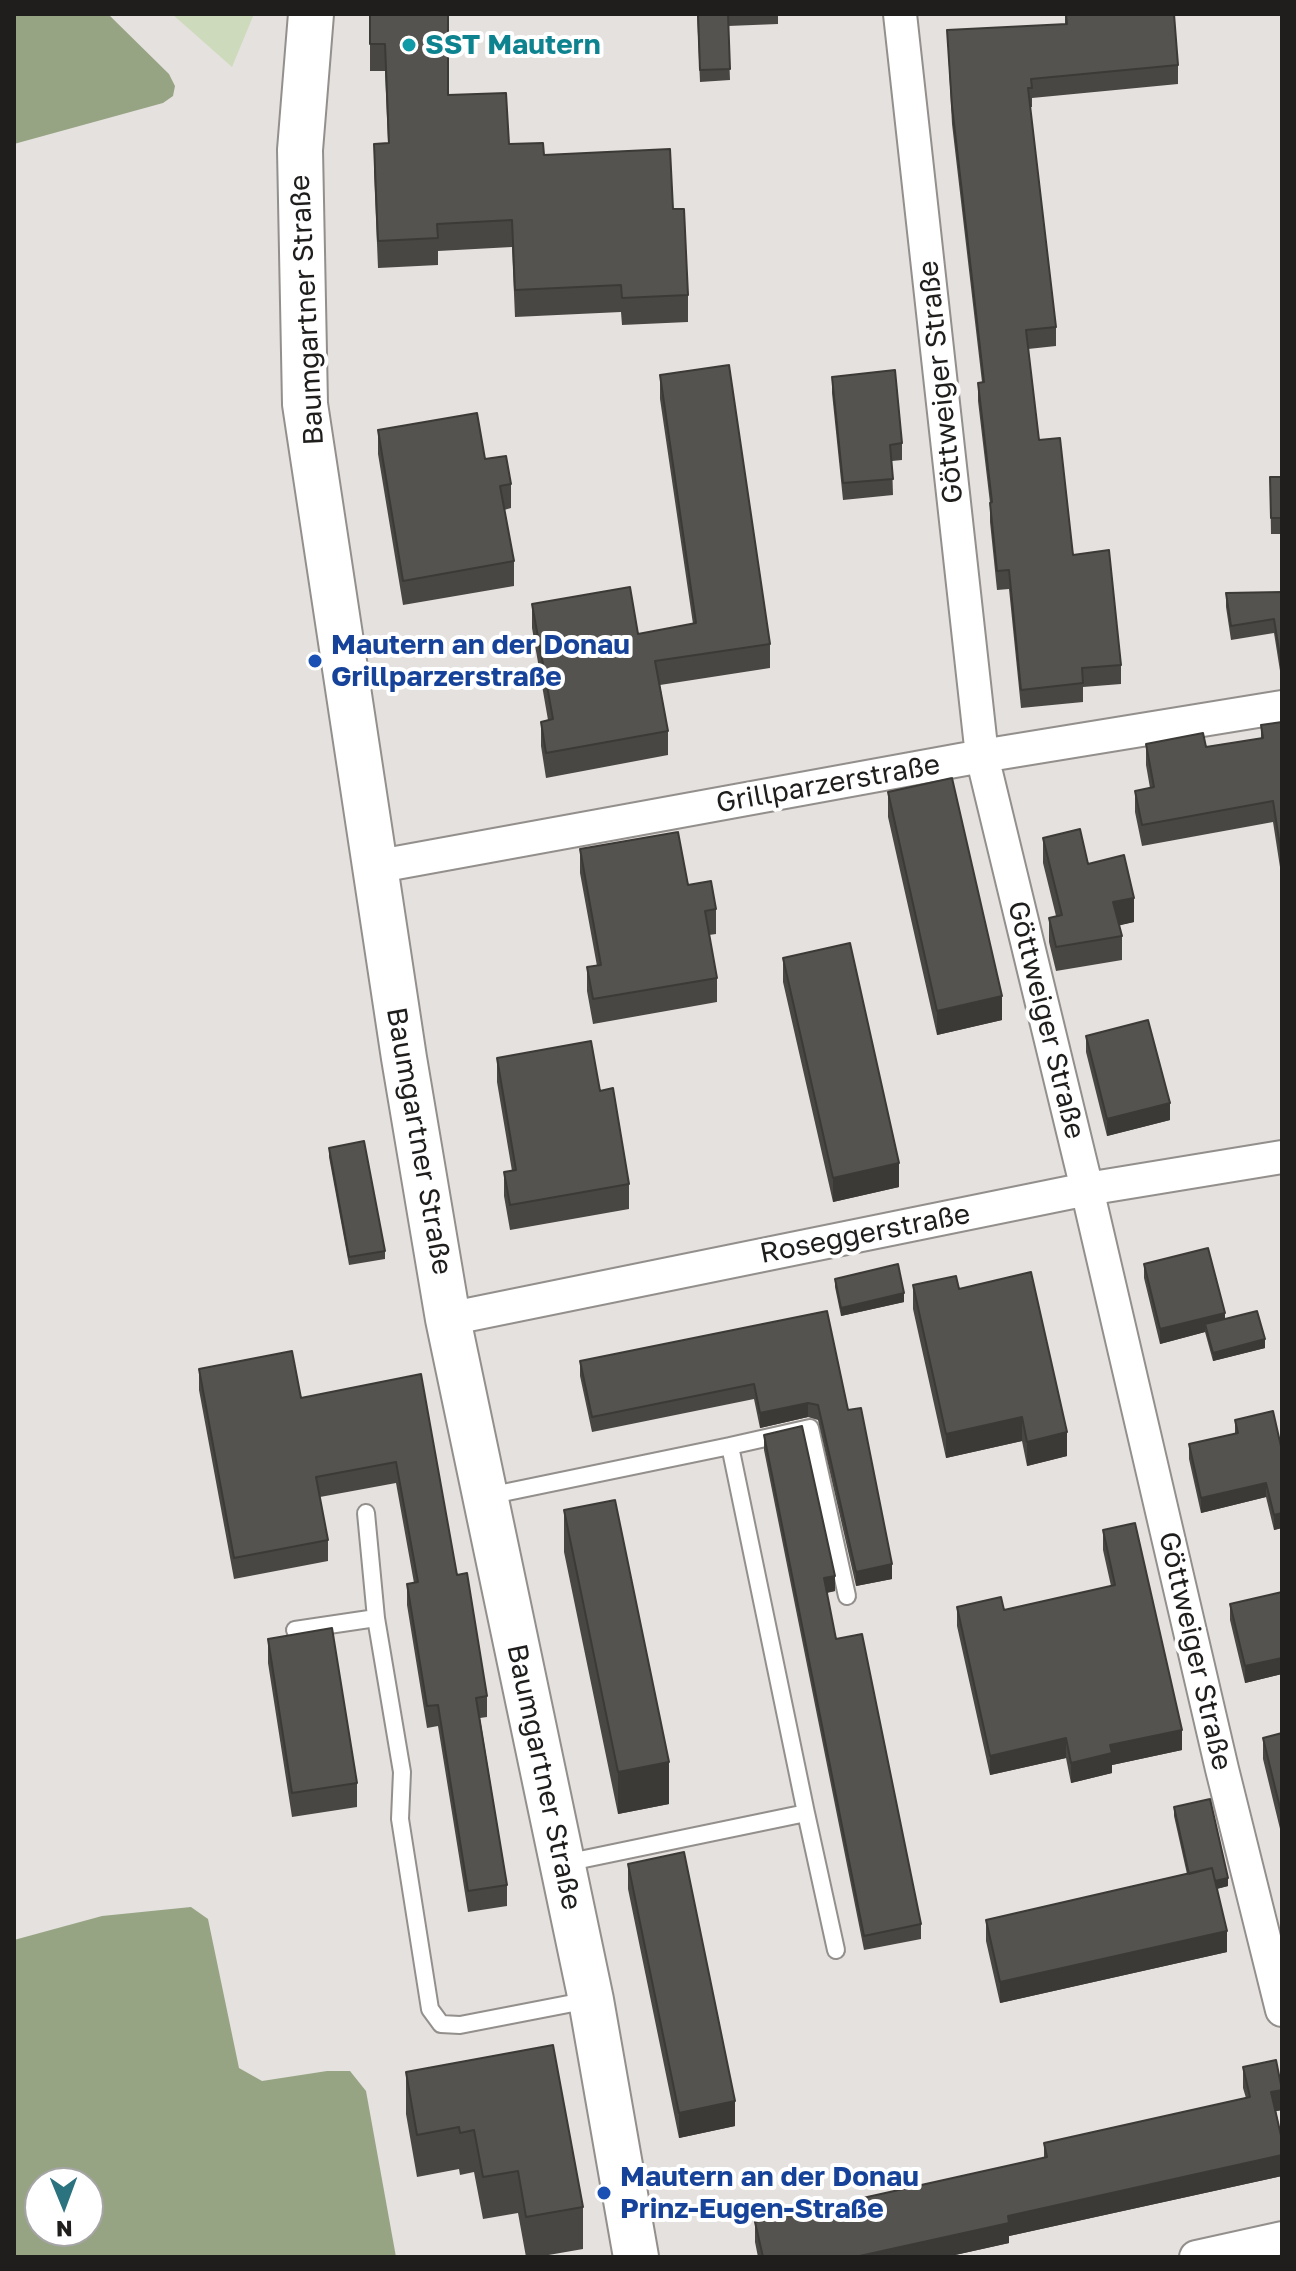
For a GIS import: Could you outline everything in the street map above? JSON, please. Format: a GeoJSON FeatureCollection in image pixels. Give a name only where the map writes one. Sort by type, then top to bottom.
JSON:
{"type":"FeatureCollection","features":[{"type":"Feature","properties":{"kind":"street","name":"Baumgartner Straße"},"geometry":{"type":"LineString","coordinates":[[311,14],[300,150],[305,404],[374,867],[448,1319],[591,2000],[636,2257]]}},
{"type":"Feature","properties":{"kind":"street","name":"Göttweiger Straße"},"geometry":{"type":"LineString","coordinates":[[900,14],[982,756],[1282,2010]]}},
{"type":"Feature","properties":{"kind":"street","name":"Grillparzerstraße"},"geometry":{"type":"LineString","coordinates":[[374,867],[982,756],[1282,707]]}},
{"type":"Feature","properties":{"kind":"street","name":"Roseggerstraße"},"geometry":{"type":"LineString","coordinates":[[448,1319],[1087,1189],[1282,1157]]}},
{"type":"Feature","properties":{"kind":"street"},"geometry":{"type":"LineString","coordinates":[[1196,2257],[1282,2238]]}},
{"type":"Feature","properties":{"kind":"lane"},"geometry":{"type":"LineString","coordinates":[[486,1497],[810,1428],[847,1596]]}},
{"type":"Feature","properties":{"kind":"lane"},"geometry":{"type":"LineString","coordinates":[[730,1446],[836,1950]]}},
{"type":"Feature","properties":{"kind":"lane"},"geometry":{"type":"LineString","coordinates":[[366,1513],[376,1618],[402,1772],[400,1819],[430,2009],[441,2024],[460,2025],[591,2000]]}},
{"type":"Feature","properties":{"kind":"lane"},"geometry":{"type":"LineString","coordinates":[[295,1630],[376,1618]]}},
{"type":"Feature","properties":{"kind":"lane"},"geometry":{"type":"LineString","coordinates":[[562,1864],[806,1813]]}},
{"type":"Feature","properties":{"kind":"green space"},"geometry":{"type":"Polygon","coordinates":[[[14,14],[108,14],[169,74],[175,86],[173,96],[163,103],[14,144],[14,14]]]}},
{"type":"Feature","properties":{"kind":"green space"},"geometry":{"type":"Polygon","coordinates":[[[172,14],[254,14],[232,67],[172,14]]]}},
{"type":"Feature","properties":{"kind":"green space"},"geometry":{"type":"Polygon","coordinates":[[[191,1907],[208,1919],[239,2068],[262,2081],[327,2071],[350,2071],[366,2091],[396,2257],[14,2257],[14,1940],[102,1916],[191,1907]]]}},
{"type":"Feature","properties":{"kind":"building"},"geometry":{"type":"Polygon","coordinates":[[[370,14],[448,14],[448,95],[506,93],[509,144],[543,143],[544,155],[670,149],[673,209],[684,209],[688,295],[622,298],[621,285],[515,290],[512,220],[437,224],[438,238],[378,241],[374,144],[389,143],[385,44],[370,44],[370,14]]]}},
{"type":"Feature","properties":{"kind":"building"},"geometry":{"type":"Polygon","coordinates":[[[698,14],[728,14],[730,69],[700,70],[698,14]]]}},
{"type":"Feature","properties":{"kind":"building"},"geometry":{"type":"Polygon","coordinates":[[[1066,14],[1174,14],[1178,65],[1031,79],[1032,88],[1028,88],[1056,327],[1026,330],[1039,440],[1060,438],[1073,555],[1109,550],[1121,665],[1082,668],[1083,683],[1021,690],[1009,570],[997,571],[978,383],[984,382],[952,106],[947,30],[1067,24],[1066,14]]]}},
{"type":"Feature","properties":{"kind":"building"},"geometry":{"type":"Polygon","coordinates":[[[729,365],[770,644],[655,661],[668,731],[546,753],[541,722],[553,719],[532,604],[630,587],[638,634],[696,623],[660,375],[729,365]]]}},
{"type":"Feature","properties":{"kind":"building"},"geometry":{"type":"Polygon","coordinates":[[[895,370],[902,443],[890,445],[893,479],[843,483],[832,377],[895,370]]]}},
{"type":"Feature","properties":{"kind":"building"},"geometry":{"type":"Polygon","coordinates":[[[477,413],[485,459],[506,456],[511,484],[500,486],[514,561],[403,581],[378,430],[477,413]]]}},
{"type":"Feature","properties":{"kind":"building"},"geometry":{"type":"Polygon","coordinates":[[[1270,477],[1282,477],[1282,518],[1271,518],[1270,477]]]}},
{"type":"Feature","properties":{"kind":"building"},"geometry":{"type":"Polygon","coordinates":[[[1282,592],[1281,663],[1274,619],[1231,626],[1226,593],[1282,592]]]}},
{"type":"Feature","properties":{"kind":"building"},"geometry":{"type":"Polygon","coordinates":[[[1282,722],[1282,859],[1273,801],[1142,825],[1135,791],[1154,787],[1146,744],[1203,733],[1206,747],[1263,738],[1261,725],[1282,722]]]}},
{"type":"Feature","properties":{"kind":"building"},"geometry":{"type":"Polygon","coordinates":[[[952,778],[1002,996],[937,1011],[888,792],[952,778]]]}},
{"type":"Feature","properties":{"kind":"building"},"geometry":{"type":"Polygon","coordinates":[[[1080,829],[1088,864],[1124,855],[1134,898],[1113,902],[1122,936],[1056,947],[1049,918],[1062,915],[1043,838],[1080,829]]]}},
{"type":"Feature","properties":{"kind":"building"},"geometry":{"type":"Polygon","coordinates":[[[678,832],[688,885],[711,881],[716,909],[705,911],[717,978],[593,999],[587,967],[601,965],[580,849],[678,832]]]}},
{"type":"Feature","properties":{"kind":"building"},"geometry":{"type":"Polygon","coordinates":[[[850,943],[899,1163],[833,1178],[783,958],[850,943]]]}},
{"type":"Feature","properties":{"kind":"building"},"geometry":{"type":"Polygon","coordinates":[[[1148,1020],[1170,1103],[1107,1119],[1086,1036],[1148,1020]]]}},
{"type":"Feature","properties":{"kind":"building"},"geometry":{"type":"Polygon","coordinates":[[[591,1041],[600,1091],[613,1088],[629,1184],[510,1205],[504,1172],[516,1170],[497,1058],[591,1041]]]}},
{"type":"Feature","properties":{"kind":"building"},"geometry":{"type":"Polygon","coordinates":[[[364,1141],[385,1251],[349,1257],[329,1148],[364,1141]]]}},
{"type":"Feature","properties":{"kind":"building"},"geometry":{"type":"Polygon","coordinates":[[[1208,1248],[1225,1313],[1160,1329],[1144,1264],[1208,1248]]]}},
{"type":"Feature","properties":{"kind":"building"},"geometry":{"type":"Polygon","coordinates":[[[898,1264],[904,1293],[841,1308],[835,1279],[898,1264]]]}},
{"type":"Feature","properties":{"kind":"building"},"geometry":{"type":"Polygon","coordinates":[[[1031,1272],[1067,1432],[1027,1442],[1022,1417],[946,1434],[913,1285],[956,1276],[959,1289],[1031,1272]]]}},
{"type":"Feature","properties":{"kind":"building"},"geometry":{"type":"Polygon","coordinates":[[[827,1311],[848,1410],[861,1408],[892,1564],[856,1572],[818,1405],[808,1403],[760,1413],[754,1384],[592,1417],[580,1361],[827,1311]]]}},
{"type":"Feature","properties":{"kind":"building"},"geometry":{"type":"Polygon","coordinates":[[[1257,1311],[1265,1339],[1213,1353],[1205,1324],[1257,1311]]]}},
{"type":"Feature","properties":{"kind":"building"},"geometry":{"type":"Polygon","coordinates":[[[292,1351],[301,1398],[421,1374],[457,1575],[467,1573],[487,1696],[476,1698],[507,1885],[468,1891],[438,1705],[427,1706],[407,1584],[418,1582],[396,1462],[316,1477],[328,1540],[234,1558],[199,1369],[292,1351]]]}},
{"type":"Feature","properties":{"kind":"building"},"geometry":{"type":"Polygon","coordinates":[[[1273,1411],[1282,1451],[1282,1513],[1274,1515],[1266,1483],[1201,1498],[1189,1444],[1238,1433],[1235,1420],[1273,1411]]]}},
{"type":"Feature","properties":{"kind":"building"},"geometry":{"type":"Polygon","coordinates":[[[802,1426],[835,1576],[824,1578],[836,1639],[862,1634],[921,1924],[864,1936],[764,1435],[802,1426]]]}},
{"type":"Feature","properties":{"kind":"building"},"geometry":{"type":"Polygon","coordinates":[[[615,1500],[669,1762],[618,1772],[564,1510],[615,1500]]]}},
{"type":"Feature","properties":{"kind":"building"},"geometry":{"type":"Polygon","coordinates":[[[1135,1523],[1182,1730],[1110,1745],[1112,1753],[1071,1763],[1066,1738],[990,1756],[957,1607],[1001,1597],[1004,1610],[1115,1585],[1103,1530],[1135,1523]]]}},
{"type":"Feature","properties":{"kind":"building"},"geometry":{"type":"Polygon","coordinates":[[[1282,1592],[1282,1658],[1245,1666],[1230,1604],[1282,1592]]]}},
{"type":"Feature","properties":{"kind":"building"},"geometry":{"type":"Polygon","coordinates":[[[332,1628],[357,1783],[292,1793],[268,1639],[332,1628]]]}},
{"type":"Feature","properties":{"kind":"building"},"geometry":{"type":"Polygon","coordinates":[[[1282,1733],[1282,1816],[1263,1738],[1282,1733]]]}},
{"type":"Feature","properties":{"kind":"building"},"geometry":{"type":"Polygon","coordinates":[[[1210,1799],[1228,1878],[1215,1881],[1212,1868],[1189,1874],[1174,1807],[1210,1799]]]}},
{"type":"Feature","properties":{"kind":"building"},"geometry":{"type":"Polygon","coordinates":[[[684,1852],[735,2101],[679,2113],[628,1864],[684,1852]]]}},
{"type":"Feature","properties":{"kind":"building"},"geometry":{"type":"Polygon","coordinates":[[[1212,1868],[1227,1931],[1000,1982],[986,1920],[1212,1868]]]}},
{"type":"Feature","properties":{"kind":"building"},"geometry":{"type":"Polygon","coordinates":[[[553,2045],[583,2207],[526,2217],[518,2171],[483,2177],[474,2130],[460,2133],[459,2127],[417,2135],[406,2072],[553,2045]]]}},
{"type":"Feature","properties":{"kind":"building"},"geometry":{"type":"Polygon","coordinates":[[[1276,2060],[1282,2090],[1271,2092],[1282,2140],[1282,2155],[1008,2216],[1009,2223],[855,2257],[763,2257],[755,2222],[1047,2157],[1044,2143],[1250,2097],[1243,2067],[1276,2060]]]}},
{"type":"Feature","properties":{"kind":"place","name":"SST Mautern"},"geometry":{"type":"Point","coordinates":[409,45]}},
{"type":"Feature","properties":{"kind":"place","name":"Mautern an der Donau Grillparzerstraße"},"geometry":{"type":"Point","coordinates":[315,661]}},
{"type":"Feature","properties":{"kind":"place","name":"Mautern an der Donau Prinz-Eugen-Straße"},"geometry":{"type":"Point","coordinates":[604,2193]}}]}
